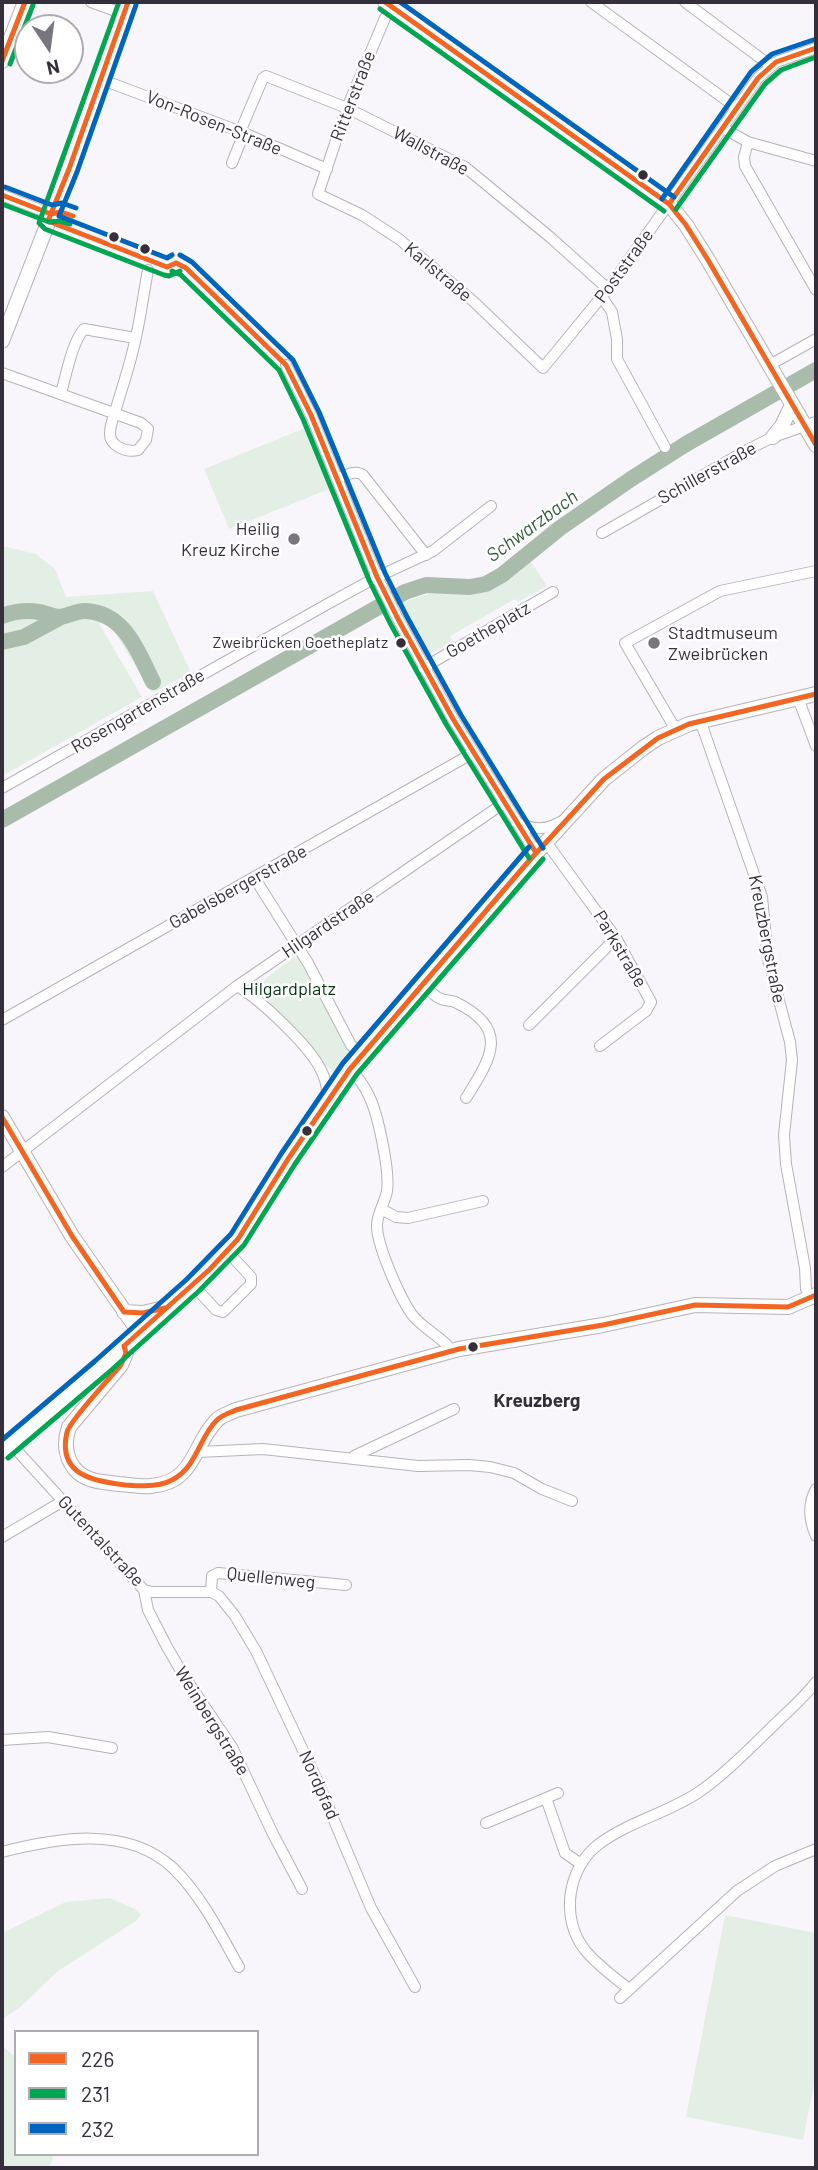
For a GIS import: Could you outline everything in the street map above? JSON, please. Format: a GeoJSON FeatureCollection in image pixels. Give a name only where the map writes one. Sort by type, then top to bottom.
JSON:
{"type":"FeatureCollection","features":[{"type":"Feature","properties":{"kind":"main road"},"geometry":{"type":"LineString","coordinates":[[2,61],[25,2]]}},
{"type":"Feature","properties":{"kind":"main road"},"geometry":{"type":"LineString","coordinates":[[391,3],[669,204],[686,225],[792,404],[811,424],[816,444]]}},
{"type":"Feature","properties":{"kind":"main road"},"geometry":{"type":"LineString","coordinates":[[2,341],[69,169],[126,8]]}},
{"type":"Feature","properties":{"kind":"main road"},"geometry":{"type":"LineString","coordinates":[[772,437],[782,426],[792,404]]}},
{"type":"Feature","properties":{"kind":"main road"},"geometry":{"type":"LineString","coordinates":[[7,1447],[228,1251],[251,1222],[288,1159],[350,1069],[567,818],[622,763],[658,738],[700,720],[816,694]]}},
{"type":"Feature","properties":{"kind":"main road"},"geometry":{"type":"LineString","coordinates":[[2,1117],[78,1245],[139,1332]]}},
{"type":"Feature","properties":{"kind":"main road"},"geometry":{"type":"LineString","coordinates":[[124,1346],[126,1353],[121,1364],[69,1427],[66,1447],[73,1466],[91,1480],[151,1486],[178,1477],[190,1466],[217,1420],[236,1410],[450,1351],[603,1325],[695,1305],[775,1308],[800,1304],[811,1292]]}},
{"type":"Feature","properties":{"kind":"main road"},"geometry":{"type":"LineString","coordinates":[[124,1312],[142,1313],[165,1308]]}},
{"type":"Feature","properties":{"kind":"street"},"geometry":{"type":"LineString","coordinates":[[91,2],[126,8]]}},
{"type":"Feature","properties":{"kind":"street"},"geometry":{"type":"LineString","coordinates":[[592,2],[737,108]]}},
{"type":"Feature","properties":{"kind":"street"},"geometry":{"type":"LineString","coordinates":[[685,2],[771,66]]}},
{"type":"Feature","properties":{"kind":"street","name":"Ritterstraße"},"geometry":{"type":"LineString","coordinates":[[318,194],[347,108],[391,3]]}},
{"type":"Feature","properties":{"kind":"street","name":"Poststraße"},"geometry":{"type":"LineString","coordinates":[[544,369],[605,293],[758,78],[771,66],[816,48]]}},
{"type":"Feature","properties":{"kind":"street","name":"Wallstraße"},"geometry":{"type":"LineString","coordinates":[[242,132],[263,78],[270,77],[347,108],[465,167],[550,237],[605,293],[617,339],[617,359],[665,447]]}},
{"type":"Feature","properties":{"kind":"street","name":"Von-Rosen-Straße"},"geometry":{"type":"LineString","coordinates":[[100,79],[242,132],[327,169]]}},
{"type":"Feature","properties":{"kind":"street"},"geometry":{"type":"LineString","coordinates":[[723,128],[748,142],[816,161]]}},
{"type":"Feature","properties":{"kind":"street"},"geometry":{"type":"LineString","coordinates":[[232,163],[242,132]]}},
{"type":"Feature","properties":{"kind":"street"},"geometry":{"type":"LineString","coordinates":[[748,142],[744,157],[745,166],[816,290]]}},
{"type":"Feature","properties":{"kind":"street","name":"Karlstraße"},"geometry":{"type":"LineString","coordinates":[[318,194],[362,215],[400,239],[498,323],[544,369]]}},
{"type":"Feature","properties":{"kind":"street"},"geometry":{"type":"LineString","coordinates":[[2,195],[51,214]]}},
{"type":"Feature","properties":{"kind":"street"},"geometry":{"type":"LineString","coordinates":[[2,373],[115,413],[146,426],[146,440],[138,450],[127,451],[114,443],[109,434],[110,429],[115,413],[135,338],[148,270]]}},
{"type":"Feature","properties":{"kind":"street"},"geometry":{"type":"LineString","coordinates":[[61,394],[80,332],[84,330],[135,338]]}},
{"type":"Feature","properties":{"kind":"street"},"geometry":{"type":"LineString","coordinates":[[768,366],[816,339]]}},
{"type":"Feature","properties":{"kind":"street","name":"Parkstraße"},"geometry":{"type":"LineString","coordinates":[[286,365],[311,415],[377,577],[423,668],[516,822],[616,937],[651,1002],[646,1011],[600,1046]]}},
{"type":"Feature","properties":{"kind":"street","name":"Schillerstraße"},"geometry":{"type":"LineString","coordinates":[[602,533],[772,437],[811,424]]}},
{"type":"Feature","properties":{"kind":"street"},"geometry":{"type":"LineString","coordinates":[[337,479],[353,472],[363,475],[426,555]]}},
{"type":"Feature","properties":{"kind":"street","name":"Rosengartenstraße"},"geometry":{"type":"LineString","coordinates":[[2,788],[377,577],[426,555],[491,506]]}},
{"type":"Feature","properties":{"kind":"street"},"geometry":{"type":"LineString","coordinates":[[676,730],[625,643],[720,591],[816,571]]}},
{"type":"Feature","properties":{"kind":"street","name":"Goetheplatz"},"geometry":{"type":"LineString","coordinates":[[423,668],[553,592]]}},
{"type":"Feature","properties":{"kind":"street"},"geometry":{"type":"LineString","coordinates":[[798,698],[816,746]]}},
{"type":"Feature","properties":{"kind":"street","name":"Kreuzbergstraße"},"geometry":{"type":"LineString","coordinates":[[700,720],[762,897],[770,968],[790,1042],[792,1060],[784,1135],[786,1164],[811,1292]]}},
{"type":"Feature","properties":{"kind":"street","name":"Gabelsbergerstraße"},"geometry":{"type":"LineString","coordinates":[[2,1020],[473,753]]}},
{"type":"Feature","properties":{"kind":"street","name":"Hilgardstraße"},"geometry":{"type":"LineString","coordinates":[[2,1167],[237,986],[504,803]]}},
{"type":"Feature","properties":{"kind":"street"},"geometry":{"type":"LineString","coordinates":[[516,822],[541,830],[567,818]]}},
{"type":"Feature","properties":{"kind":"street"},"geometry":{"type":"LineString","coordinates":[[254,877],[298,945],[351,1045],[362,1055]]}},
{"type":"Feature","properties":{"kind":"street"},"geometry":{"type":"LineString","coordinates":[[529,1025],[616,937]]}},
{"type":"Feature","properties":{"kind":"street"},"geometry":{"type":"LineString","coordinates":[[422,984],[439,998],[453,1001],[477,1015],[487,1028],[491,1054],[466,1098]]}},
{"type":"Feature","properties":{"kind":"street"},"geometry":{"type":"LineString","coordinates":[[237,986],[253,995],[314,1058],[328,1088],[327,1101]]}},
{"type":"Feature","properties":{"kind":"street"},"geometry":{"type":"LineString","coordinates":[[350,1069],[365,1087],[374,1109],[387,1182],[387,1193],[377,1222],[378,1236],[402,1298],[415,1318],[442,1340],[450,1351]]}},
{"type":"Feature","properties":{"kind":"street"},"geometry":{"type":"LineString","coordinates":[[381,1209],[396,1217],[408,1218],[483,1200]]}},
{"type":"Feature","properties":{"kind":"street"},"geometry":{"type":"LineString","coordinates":[[192,1285],[216,1310],[223,1312],[251,1284],[251,1277],[228,1251]]}},
{"type":"Feature","properties":{"kind":"street"},"geometry":{"type":"LineString","coordinates":[[348,1458],[375,1448],[454,1409]]}},
{"type":"Feature","properties":{"kind":"street","name":"Gutentalstraße"},"geometry":{"type":"LineString","coordinates":[[7,1447],[64,1501],[144,1590],[211,1592]]}},
{"type":"Feature","properties":{"kind":"street"},"geometry":{"type":"LineString","coordinates":[[198,1452],[263,1450],[418,1466],[490,1467],[514,1473],[542,1489],[572,1501]]}},
{"type":"Feature","properties":{"kind":"street"},"geometry":{"type":"LineString","coordinates":[[816,1489],[811,1498],[810,1520],[816,1536]]}},
{"type":"Feature","properties":{"kind":"street"},"geometry":{"type":"LineString","coordinates":[[2,1537],[64,1501]]}},
{"type":"Feature","properties":{"kind":"street","name":"Quellenweg"},"geometry":{"type":"LineString","coordinates":[[211,1592],[212,1576],[218,1573],[346,1586]]}},
{"type":"Feature","properties":{"kind":"street","name":"Weinbergstraße"},"geometry":{"type":"LineString","coordinates":[[144,1590],[148,1610],[167,1647],[232,1746],[302,1889]]}},
{"type":"Feature","properties":{"kind":"street","name":"Nordpfad"},"geometry":{"type":"LineString","coordinates":[[211,1592],[223,1600],[256,1651],[317,1780],[371,1908],[415,1987]]}},
{"type":"Feature","properties":{"kind":"street"},"geometry":{"type":"LineString","coordinates":[[629,1989],[585,1950],[573,1928],[570,1902],[575,1876],[581,1864],[599,1844],[680,1803],[716,1778],[816,1682]]}},
{"type":"Feature","properties":{"kind":"street"},"geometry":{"type":"LineString","coordinates":[[2,1740],[48,1737],[112,1748]]}},
{"type":"Feature","properties":{"kind":"street"},"geometry":{"type":"LineString","coordinates":[[486,1823],[558,1793]]}},
{"type":"Feature","properties":{"kind":"street"},"geometry":{"type":"LineString","coordinates":[[547,1798],[565,1853],[581,1864]]}},
{"type":"Feature","properties":{"kind":"street"},"geometry":{"type":"LineString","coordinates":[[2,1852],[44,1843],[89,1839],[129,1843],[145,1849],[172,1867],[183,1879],[208,1914],[239,1967]]}},
{"type":"Feature","properties":{"kind":"street"},"geometry":{"type":"LineString","coordinates":[[620,1998],[737,1891],[775,1866],[816,1849]]}},
{"type":"Feature","properties":{"kind":"green space"},"geometry":{"type":"Polygon","coordinates":[[[310,426],[334,487],[229,529],[204,469],[310,426]]]}},
{"type":"Feature","properties":{"kind":"green space"},"geometry":{"type":"Polygon","coordinates":[[[2,546],[36,554],[55,569],[66,597],[153,591],[191,673],[152,693],[110,624],[97,620],[142,697],[2,776],[2,546]]]}},
{"type":"Feature","properties":{"kind":"green space"},"geometry":{"type":"Polygon","coordinates":[[[531,562],[547,586],[518,602],[515,599],[450,636],[453,642],[426,656],[400,604],[435,593],[471,594],[493,590],[531,562]]]}},
{"type":"Feature","properties":{"kind":"green space","name":"Hilgardplatz"},"geometry":{"type":"Polygon","coordinates":[[[296,955],[351,1050],[335,1072],[325,1065],[321,1057],[255,987],[296,955]]]}},
{"type":"Feature","properties":{"kind":"green space"},"geometry":{"type":"Polygon","coordinates":[[[109,1898],[135,1909],[141,1915],[136,1921],[58,1971],[19,2008],[2,2019],[2,1933],[66,1902],[109,1898]]]}},
{"type":"Feature","properties":{"kind":"green space"},"geometry":{"type":"Polygon","coordinates":[[[725,1915],[816,1933],[816,2074],[803,2140],[686,2117],[725,1915]]]}},
{"type":"Feature","properties":{"kind":"green space"},"geometry":{"type":"Polygon","coordinates":[[[2,2045],[14,2056],[14,2156],[53,2156],[49,2168],[2,2168],[2,2045]]]}},
{"type":"Feature","properties":{"kind":"waterway","name":"Schwarzbach"},"geometry":{"type":"LineString","coordinates":[[2,820],[405,592],[426,585],[470,587],[486,584],[631,479],[686,444],[816,370]]}},
{"type":"Feature","properties":{"kind":"waterway"},"geometry":{"type":"LineString","coordinates":[[2,616],[25,611],[60,617],[83,611],[99,613],[120,626],[128,636],[153,682]]}},
{"type":"Feature","properties":{"kind":"waterway"},"geometry":{"type":"LineString","coordinates":[[2,642],[24,637],[61,617]]}},
{"type":"Feature","properties":{"kind":"transit line","name":"226"},"geometry":{"type":"LineString","coordinates":[[2,61],[25,2]]}},
{"type":"Feature","properties":{"kind":"transit line","name":"231"},"geometry":{"type":"LineString","coordinates":[[119,2],[39,223],[45,229],[164,275],[169,276],[180,271]]}},
{"type":"Feature","properties":{"kind":"transit line","name":"226"},"geometry":{"type":"LineString","coordinates":[[128,2],[48,221],[167,267],[176,263]]}},
{"type":"Feature","properties":{"kind":"transit line","name":"226"},"geometry":{"type":"LineString","coordinates":[[385,2],[669,204],[708,260],[816,445]]}},
{"type":"Feature","properties":{"kind":"transit line","name":"232"},"geometry":{"type":"LineString","coordinates":[[400,2],[674,197]]}},
{"type":"Feature","properties":{"kind":"transit line","name":"231"},"geometry":{"type":"LineString","coordinates":[[10,64],[33,5]]}},
{"type":"Feature","properties":{"kind":"transit line","name":"232"},"geometry":{"type":"LineString","coordinates":[[136,5],[59,216],[167,258],[172,255]]}},
{"type":"Feature","properties":{"kind":"transit line","name":"231"},"geometry":{"type":"LineString","coordinates":[[380,9],[664,211]]}},
{"type":"Feature","properties":{"kind":"transit line","name":"232"},"geometry":{"type":"LineString","coordinates":[[662,199],[751,72],[772,54],[813,40]]}},
{"type":"Feature","properties":{"kind":"transit line","name":"226"},"geometry":{"type":"LineString","coordinates":[[669,204],[758,78],[776,62],[816,48]]}},
{"type":"Feature","properties":{"kind":"transit line","name":"231"},"geometry":{"type":"LineString","coordinates":[[676,209],[765,84],[781,70],[816,57]]}},
{"type":"Feature","properties":{"kind":"transit line","name":"232"},"geometry":{"type":"LineString","coordinates":[[5,187],[52,205],[62,203],[76,208]]}},
{"type":"Feature","properties":{"kind":"transit line","name":"226"},"geometry":{"type":"LineString","coordinates":[[2,195],[51,214],[61,212],[73,216]]}},
{"type":"Feature","properties":{"kind":"transit line","name":"231"},"geometry":{"type":"LineString","coordinates":[[2,204],[49,222],[70,224]]}},
{"type":"Feature","properties":{"kind":"transit line","name":"232"},"geometry":{"type":"LineString","coordinates":[[180,255],[192,262],[293,360],[319,412],[385,573],[406,615],[461,715],[543,848]]}},
{"type":"Feature","properties":{"kind":"transit line","name":"226"},"geometry":{"type":"LineString","coordinates":[[176,263],[186,268],[286,365],[311,415],[377,577],[398,619],[453,719],[536,853]]}},
{"type":"Feature","properties":{"kind":"transit line","name":"231"},"geometry":{"type":"LineString","coordinates":[[172,271],[181,275],[279,370],[303,419],[369,580],[390,623],[446,724],[529,858]]}},
{"type":"Feature","properties":{"kind":"transit line","name":"226"},"geometry":{"type":"LineString","coordinates":[[124,1346],[210,1269],[238,1239],[288,1159],[350,1069],[528,862],[604,779],[658,738],[689,724],[816,694]]}},
{"type":"Feature","properties":{"kind":"transit line","name":"232"},"geometry":{"type":"LineString","coordinates":[[2,1440],[187,1279],[231,1234],[343,1063],[529,847]]}},
{"type":"Feature","properties":{"kind":"transit line","name":"231"},"geometry":{"type":"LineString","coordinates":[[8,1458],[199,1291],[244,1245],[295,1164],[357,1074],[543,859]]}},
{"type":"Feature","properties":{"kind":"transit line","name":"226"},"geometry":{"type":"LineString","coordinates":[[2,1117],[72,1236],[124,1312],[143,1313],[165,1308]]}},
{"type":"Feature","properties":{"kind":"transit line","name":"226"},"geometry":{"type":"LineString","coordinates":[[124,1346],[126,1353],[121,1365],[70,1426],[65,1446],[67,1458],[73,1467],[90,1478],[125,1485],[152,1486],[171,1481],[184,1471],[211,1427],[221,1417],[236,1410],[459,1349],[603,1325],[695,1305],[788,1307],[816,1295]]}},
{"type":"Feature","properties":{"kind":"place","name":"Heilig Kreuz Kirche"},"geometry":{"type":"Point","coordinates":[294,539]}},
{"type":"Feature","properties":{"kind":"place","name":"Zweibrücken Goetheplatz"},"geometry":{"type":"Point","coordinates":[401,643]}},
{"type":"Feature","properties":{"kind":"place","name":"Stadtmuseum Zweibrücken"},"geometry":{"type":"Point","coordinates":[654,643]}},
{"type":"Feature","properties":{"kind":"district","name":"Kreuzberg"},"geometry":{"type":"Point","coordinates":[537,1401]}}]}
